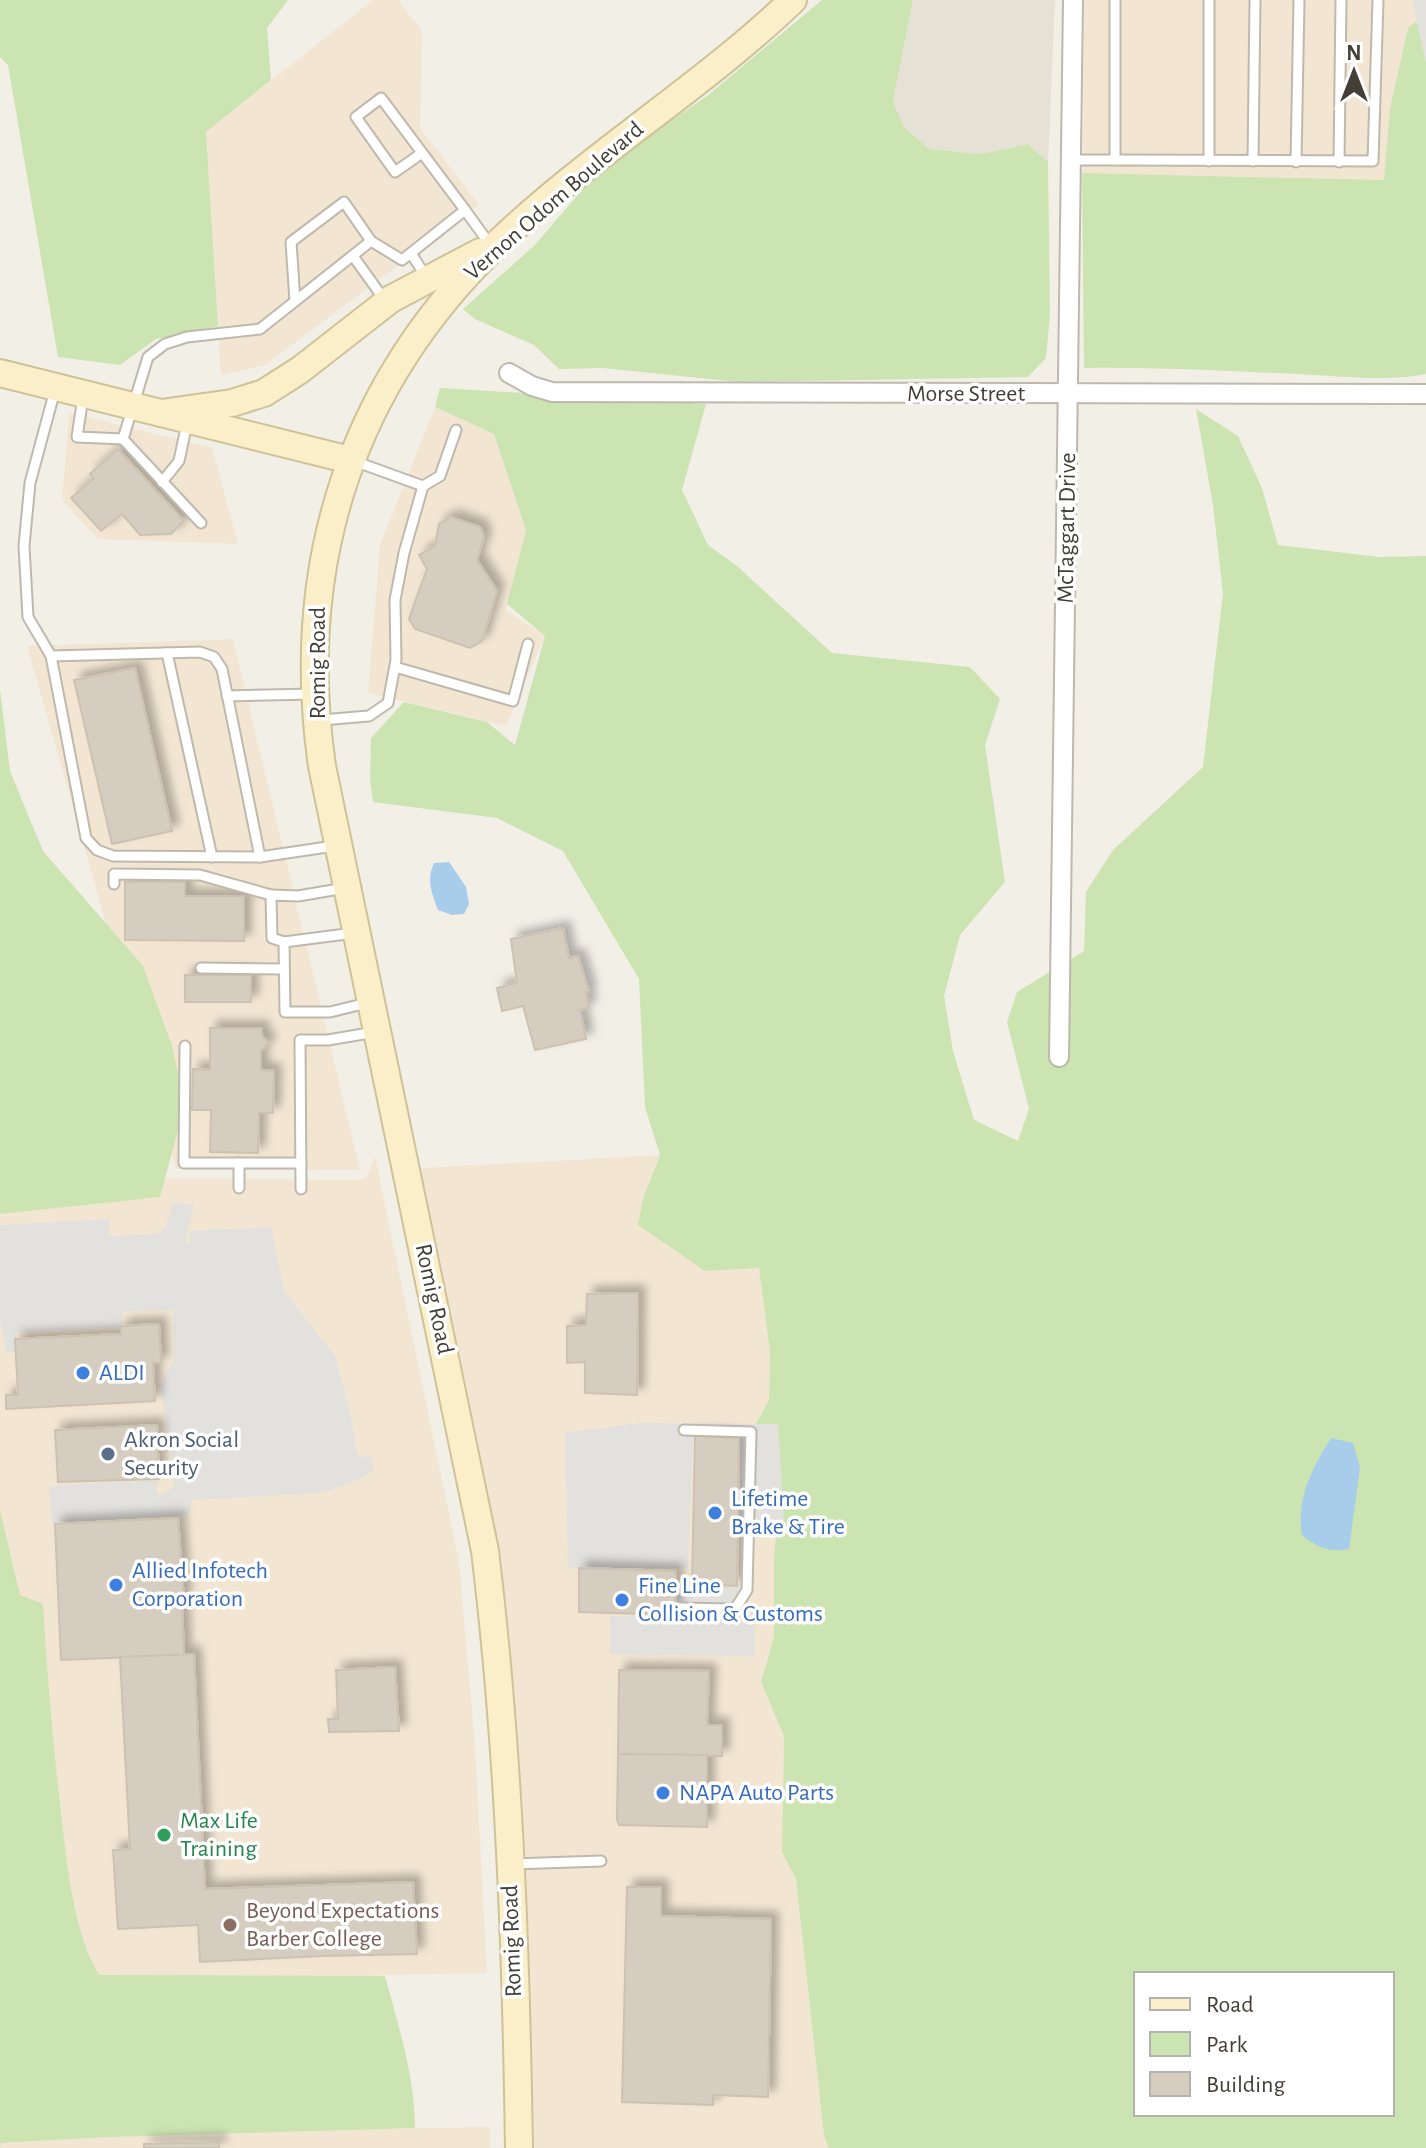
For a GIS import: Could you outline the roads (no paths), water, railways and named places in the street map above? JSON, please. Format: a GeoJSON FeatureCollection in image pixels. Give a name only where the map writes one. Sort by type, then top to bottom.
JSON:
{"type":"FeatureCollection","features":[{"type":"Feature","properties":{"kind":"street","name":"Vernon Odom Boulevard"},"geometry":{"type":"LineString","coordinates":[[350,460],[371,412],[419,333],[495,244],[757,34],[793,0]]}},
{"type":"Feature","properties":{"kind":"street","name":"McTaggart Drive"},"geometry":{"type":"LineString","coordinates":[[1059,1057],[1073,0]]}},
{"type":"Feature","properties":{"kind":"street"},"geometry":{"type":"LineString","coordinates":[[161,413],[232,403],[264,393],[300,370],[387,303],[495,244]]}},
{"type":"Feature","properties":{"kind":"street"},"geometry":{"type":"LineString","coordinates":[[0,373],[350,460]]}},
{"type":"Feature","properties":{"kind":"street","name":"Morse Street"},"geometry":{"type":"LineString","coordinates":[[509,373],[532,386],[552,392],[1426,394]]}},
{"type":"Feature","properties":{"kind":"street","name":"Romig Road"},"geometry":{"type":"LineString","coordinates":[[350,460],[330,533],[319,594],[315,631],[315,707],[322,766],[485,1551],[496,1640],[509,1864],[519,2148]]}},
{"type":"Feature","properties":{"kind":"lane"},"geometry":{"type":"LineString","coordinates":[[1115,0],[1115,160]]}},
{"type":"Feature","properties":{"kind":"lane"},"geometry":{"type":"LineString","coordinates":[[1209,0],[1209,161]]}},
{"type":"Feature","properties":{"kind":"lane"},"geometry":{"type":"LineString","coordinates":[[1253,161],[1255,0]]}},
{"type":"Feature","properties":{"kind":"lane"},"geometry":{"type":"LineString","coordinates":[[1296,162],[1299,0]]}},
{"type":"Feature","properties":{"kind":"lane"},"geometry":{"type":"LineString","coordinates":[[1339,162],[1341,0]]}},
{"type":"Feature","properties":{"kind":"lane"},"geometry":{"type":"LineString","coordinates":[[1072,160],[1370,162],[1375,158],[1378,0]]}},
{"type":"Feature","properties":{"kind":"lane"},"geometry":{"type":"LineString","coordinates":[[422,153],[395,172],[356,117],[381,98],[465,210],[495,244]]}},
{"type":"Feature","properties":{"kind":"lane"},"geometry":{"type":"LineString","coordinates":[[295,301],[291,242],[344,202],[371,241],[402,260],[465,210]]}},
{"type":"Feature","properties":{"kind":"lane"},"geometry":{"type":"LineString","coordinates":[[123,439],[148,357],[165,344],[187,337],[260,329],[371,241]]}},
{"type":"Feature","properties":{"kind":"lane"},"geometry":{"type":"LineString","coordinates":[[411,253],[427,279]]}},
{"type":"Feature","properties":{"kind":"lane"},"geometry":{"type":"LineString","coordinates":[[353,256],[387,303]]}},
{"type":"Feature","properties":{"kind":"lane"},"geometry":{"type":"LineString","coordinates":[[56,387],[30,483],[24,546],[28,617],[51,656],[86,838],[97,850],[113,856],[260,857],[340,845]]}},
{"type":"Feature","properties":{"kind":"lane"},"geometry":{"type":"LineString","coordinates":[[83,394],[77,437],[123,439],[201,523]]}},
{"type":"Feature","properties":{"kind":"lane"},"geometry":{"type":"LineString","coordinates":[[162,482],[179,461],[188,420]]}},
{"type":"Feature","properties":{"kind":"lane"},"geometry":{"type":"LineString","coordinates":[[227,696],[369,716],[388,703],[395,667],[395,600],[404,553],[423,486],[440,476],[456,430]]}},
{"type":"Feature","properties":{"kind":"lane"},"geometry":{"type":"LineString","coordinates":[[350,460],[423,486]]}},
{"type":"Feature","properties":{"kind":"lane"},"geometry":{"type":"LineString","coordinates":[[395,667],[513,701],[528,644]]}},
{"type":"Feature","properties":{"kind":"lane"},"geometry":{"type":"LineString","coordinates":[[51,656],[200,652],[214,657],[222,669],[260,857]]}},
{"type":"Feature","properties":{"kind":"lane"},"geometry":{"type":"LineString","coordinates":[[167,653],[212,857]]}},
{"type":"Feature","properties":{"kind":"lane"},"geometry":{"type":"LineString","coordinates":[[114,884],[114,874],[200,875],[271,895],[298,896],[349,888]]}},
{"type":"Feature","properties":{"kind":"lane"},"geometry":{"type":"LineString","coordinates":[[271,895],[272,938],[284,942],[358,932]]}},
{"type":"Feature","properties":{"kind":"lane"},"geometry":{"type":"LineString","coordinates":[[284,942],[285,1012],[330,1012],[373,1002]]}},
{"type":"Feature","properties":{"kind":"lane"},"geometry":{"type":"LineString","coordinates":[[201,968],[284,969]]}},
{"type":"Feature","properties":{"kind":"lane"},"geometry":{"type":"LineString","coordinates":[[301,1189],[300,1040],[328,1040],[379,1032]]}},
{"type":"Feature","properties":{"kind":"lane"},"geometry":{"type":"LineString","coordinates":[[185,1046],[184,1163],[301,1163]]}},
{"type":"Feature","properties":{"kind":"lane"},"geometry":{"type":"LineString","coordinates":[[239,1163],[239,1188]]}},
{"type":"Feature","properties":{"kind":"lane"},"geometry":{"type":"LineString","coordinates":[[680,1608],[732,1609],[744,1598],[747,1590],[751,1432],[684,1430]]}},
{"type":"Feature","properties":{"kind":"lane"},"geometry":{"type":"LineString","coordinates":[[509,1864],[601,1861]]}},
{"type":"Feature","properties":{"kind":"water"},"geometry":{"type":"Polygon","coordinates":[[[449,862],[466,887],[469,904],[464,914],[452,915],[438,910],[432,892],[430,875],[434,863],[449,862]]]}},
{"type":"Feature","properties":{"kind":"water"},"geometry":{"type":"Polygon","coordinates":[[[1331,1438],[1353,1443],[1360,1468],[1349,1549],[1342,1550],[1324,1548],[1302,1535],[1304,1496],[1312,1473],[1331,1438]]]}},
{"type":"Feature","properties":{"kind":"place","name":"ALDI"},"geometry":{"type":"Point","coordinates":[83,1373]}},
{"type":"Feature","properties":{"kind":"place","name":"Akron Social Security"},"geometry":{"type":"Point","coordinates":[108,1454]}},
{"type":"Feature","properties":{"kind":"place","name":"Lifetime Brake & Tire"},"geometry":{"type":"Point","coordinates":[715,1513]}},
{"type":"Feature","properties":{"kind":"place","name":"Allied Infotech Corporation"},"geometry":{"type":"Point","coordinates":[116,1585]}},
{"type":"Feature","properties":{"kind":"place","name":"Fine Line Collision & Customs"},"geometry":{"type":"Point","coordinates":[622,1600]}},
{"type":"Feature","properties":{"kind":"place","name":"NAPA Auto Parts"},"geometry":{"type":"Point","coordinates":[663,1793]}},
{"type":"Feature","properties":{"kind":"place","name":"Max Life Training"},"geometry":{"type":"Point","coordinates":[164,1835]}},
{"type":"Feature","properties":{"kind":"place","name":"Beyond Expectations Barber College"},"geometry":{"type":"Point","coordinates":[230,1925]}}]}
